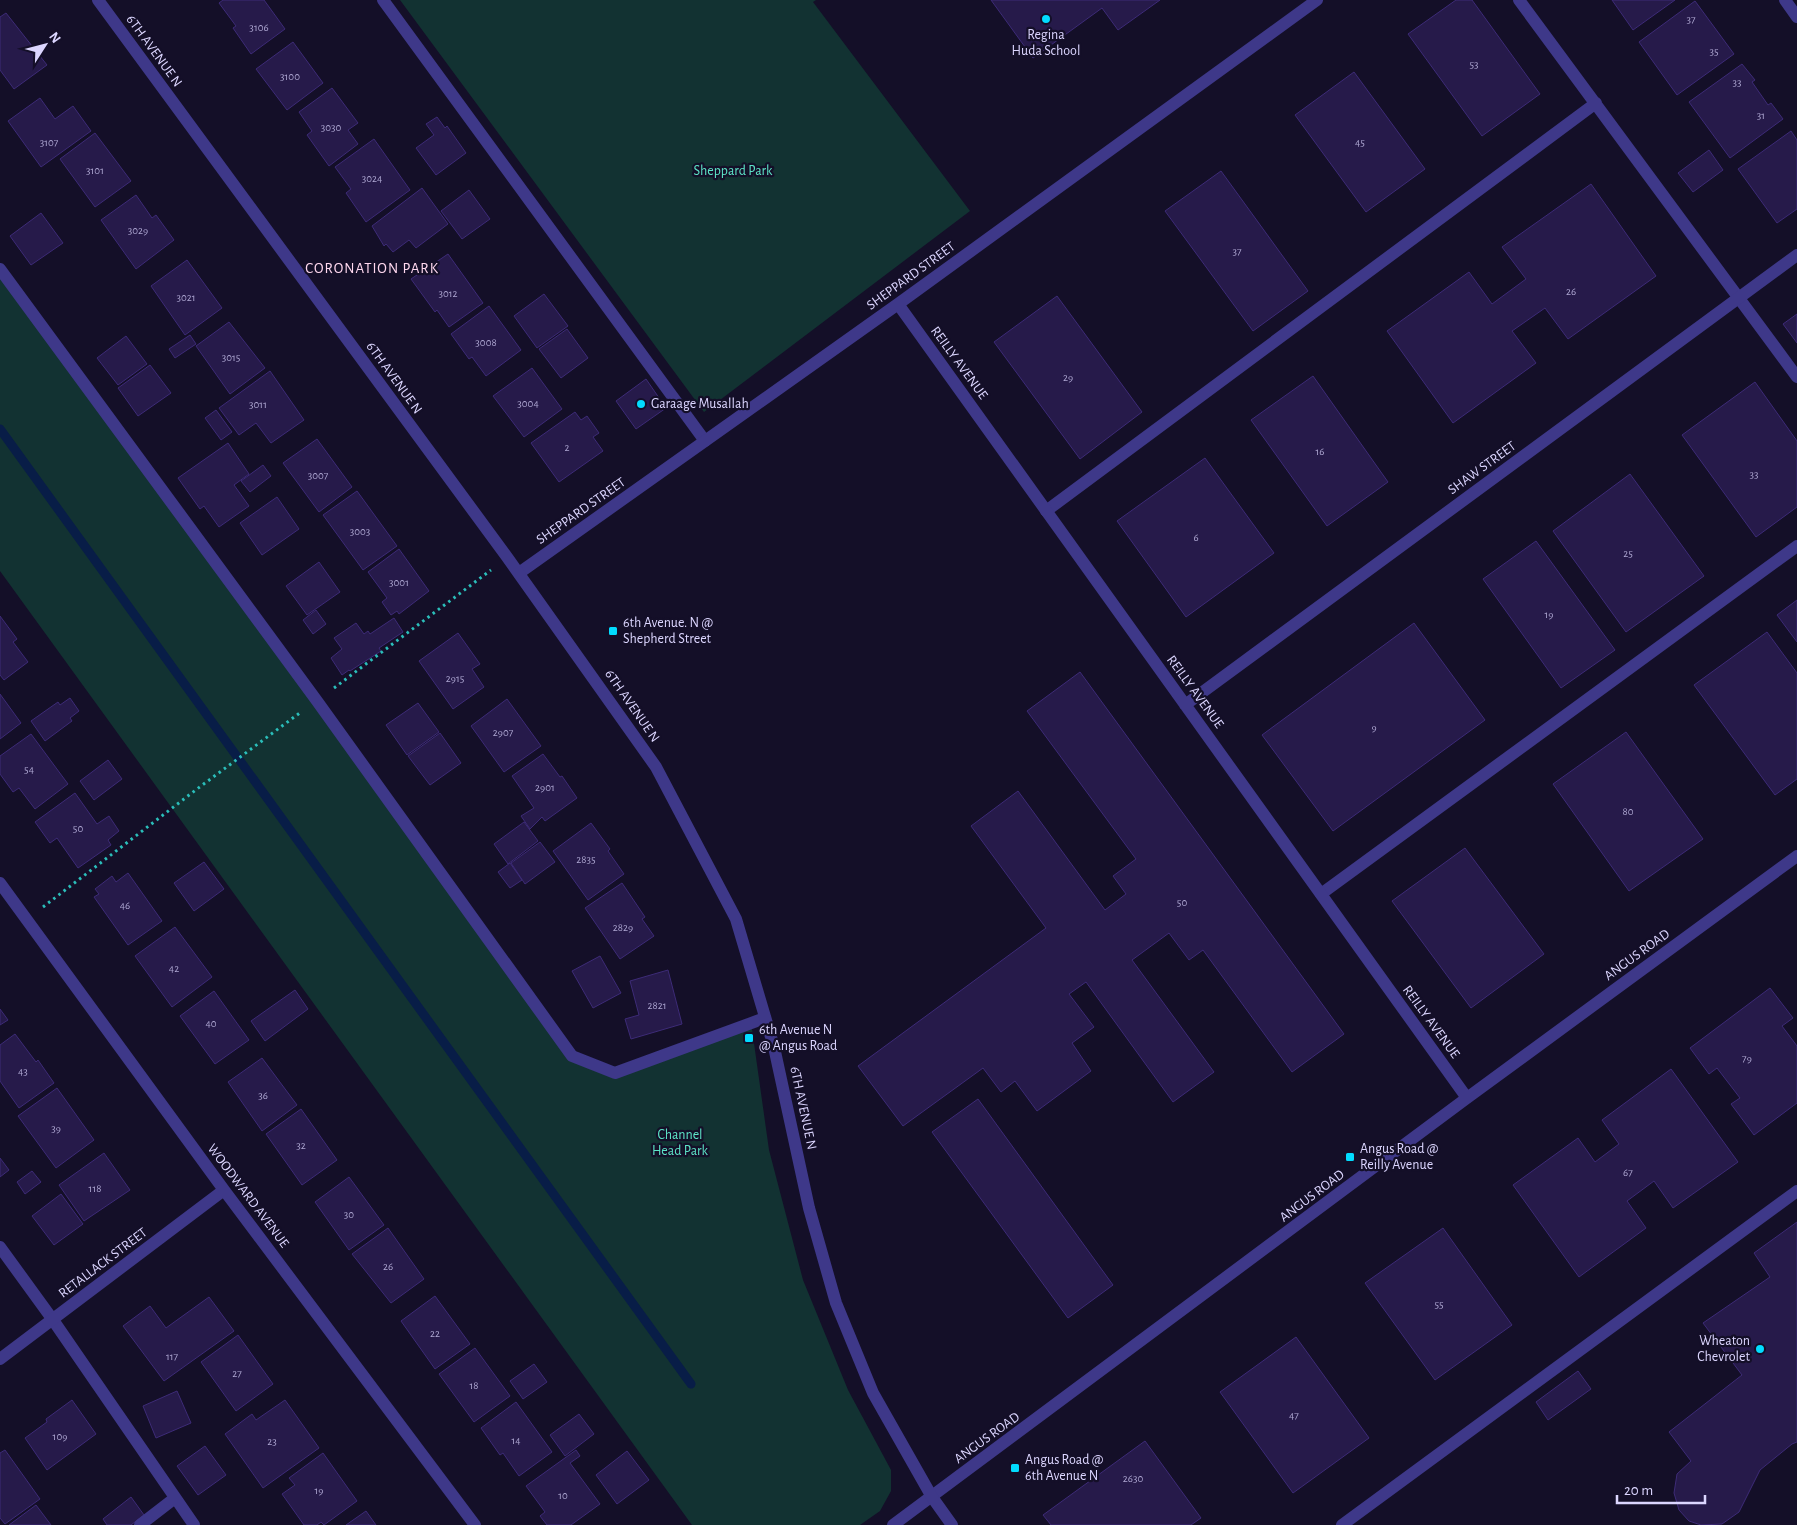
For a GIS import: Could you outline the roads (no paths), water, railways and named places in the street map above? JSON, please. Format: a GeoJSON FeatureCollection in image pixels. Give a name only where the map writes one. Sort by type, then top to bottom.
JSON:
{"type":"FeatureCollection","features":[{"type":"Feature","properties":{"kind":"street","name":"6TH AVENUE N"},"geometry":{"type":"LineString","coordinates":[[98,0],[519,573],[656,766],[736,919],[774,1046],[809,1208],[836,1303],[873,1394],[932,1497],[952,1525]]}},
{"type":"Feature","properties":{"kind":"street"},"geometry":{"type":"LineString","coordinates":[[383,0],[705,441]]}},
{"type":"Feature","properties":{"kind":"street","name":"SHEPPARD STREET"},"geometry":{"type":"LineString","coordinates":[[519,573],[898,304],[1317,0]]}},
{"type":"Feature","properties":{"kind":"street"},"geometry":{"type":"LineString","coordinates":[[1519,0],[1797,377]]}},
{"type":"Feature","properties":{"kind":"street"},"geometry":{"type":"LineString","coordinates":[[1785,0],[1797,17]]}},
{"type":"Feature","properties":{"kind":"street"},"geometry":{"type":"LineString","coordinates":[[1046,511],[1596,103]]}},
{"type":"Feature","properties":{"kind":"street","name":"SHAW STREET"},"geometry":{"type":"LineString","coordinates":[[1185,705],[1797,255]]}},
{"type":"Feature","properties":{"kind":"street"},"geometry":{"type":"LineString","coordinates":[[0,268],[317,700],[572,1056],[615,1073],[765,1018]]}},
{"type":"Feature","properties":{"kind":"street","name":"REILLY AVENUE"},"geometry":{"type":"LineString","coordinates":[[898,304],[1467,1098]]}},
{"type":"Feature","properties":{"kind":"street"},"geometry":{"type":"LineString","coordinates":[[1321,894],[1797,546]]}},
{"type":"Feature","properties":{"kind":"street","name":"ANGUS ROAD"},"geometry":{"type":"LineString","coordinates":[[893,1525],[1467,1098],[1797,856]]}},
{"type":"Feature","properties":{"kind":"street","name":"WOODWARD AVENUE"},"geometry":{"type":"LineString","coordinates":[[0,884],[224,1190],[475,1525]]}},
{"type":"Feature","properties":{"kind":"street","name":"RETALLACK STREET"},"geometry":{"type":"LineString","coordinates":[[0,1359],[224,1190]]}},
{"type":"Feature","properties":{"kind":"street"},"geometry":{"type":"LineString","coordinates":[[1342,1525],[1797,1191]]}},
{"type":"Feature","properties":{"kind":"street"},"geometry":{"type":"LineString","coordinates":[[0,1247],[53,1320],[194,1525]]}},
{"type":"Feature","properties":{"kind":"street"},"geometry":{"type":"LineString","coordinates":[[140,1525],[175,1498]]}},
{"type":"Feature","properties":{"kind":"waterway"},"geometry":{"type":"LineString","coordinates":[[0,429],[691,1384]]}},
{"type":"Feature","properties":{"kind":"place","name":"Regina Huda School"},"geometry":{"type":"Point","coordinates":[1046,19]}},
{"type":"Feature","properties":{"kind":"place","name":"Garaage Musallah"},"geometry":{"type":"Point","coordinates":[641,404]}},
{"type":"Feature","properties":{"kind":"place","name":"6th Avenue. N @ Shepherd Street"},"geometry":{"type":"Point","coordinates":[613,631]}},
{"type":"Feature","properties":{"kind":"place","name":"6th Avenue N @ Angus Road"},"geometry":{"type":"Point","coordinates":[749,1038]}},
{"type":"Feature","properties":{"kind":"place","name":"Angus Road @ Reilly Avenue"},"geometry":{"type":"Point","coordinates":[1350,1157]}},
{"type":"Feature","properties":{"kind":"place","name":"Wheaton Chevrolet"},"geometry":{"type":"Point","coordinates":[1760,1349]}},
{"type":"Feature","properties":{"kind":"place","name":"Angus Road @ 6th Avenue N"},"geometry":{"type":"Point","coordinates":[1015,1468]}},
{"type":"Feature","properties":{"kind":"district","name":"CORONATION PARK"},"geometry":{"type":"Point","coordinates":[372,268]}},
{"type":"Feature","properties":{"kind":"park label","name":"Sheppard Park"},"geometry":{"type":"Point","coordinates":[733,171]}},
{"type":"Feature","properties":{"kind":"park label","name":"Channel Head Park"},"geometry":{"type":"Point","coordinates":[680,1144]}}]}
